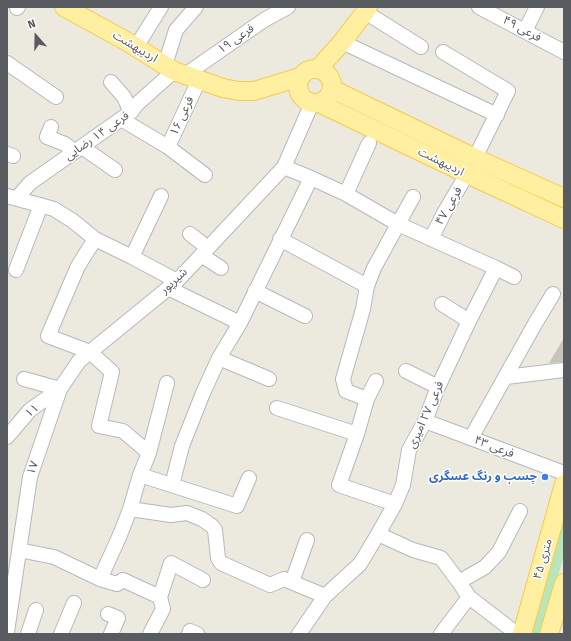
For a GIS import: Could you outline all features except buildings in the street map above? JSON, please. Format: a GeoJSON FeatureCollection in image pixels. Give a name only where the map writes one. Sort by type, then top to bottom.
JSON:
{"type":"FeatureCollection","features":[{"type":"Feature","properties":{"kind":"main road","name":"اردیبهشت"},"geometry":{"type":"LineString","coordinates":[[64,7],[84,12],[136,47],[181,73],[223,88],[254,92],[300,77],[305,72],[318,69],[342,42],[366,9]]}},
{"type":"Feature","properties":{"kind":"main road"},"geometry":{"type":"LineString","coordinates":[[254,92],[311,101],[325,100],[330,95],[332,82],[329,76],[318,69]]}},
{"type":"Feature","properties":{"kind":"main road"},"geometry":{"type":"LineString","coordinates":[[300,77],[298,90],[311,101]]}},
{"type":"Feature","properties":{"kind":"main road","name":"اردیبهشت"},"geometry":{"type":"LineString","coordinates":[[332,89],[475,158],[564,198]]}},
{"type":"Feature","properties":{"kind":"main road","name":"اردیبهشت"},"geometry":{"type":"LineString","coordinates":[[311,101],[564,219]]}},
{"type":"Feature","properties":{"kind":"main road","name":"۴۵ متری"},"geometry":{"type":"LineString","coordinates":[[522,634],[564,484]]}},
{"type":"Feature","properties":{"kind":"main road"},"geometry":{"type":"LineString","coordinates":[[550,634],[564,583]]}},
{"type":"Feature","properties":{"kind":"street"},"geometry":{"type":"LineString","coordinates":[[136,47],[161,7]]}},
{"type":"Feature","properties":{"kind":"street","name":"فرعی ۱۶"},"geometry":{"type":"LineString","coordinates":[[126,116],[168,147],[181,73],[176,30],[196,7]]}},
{"type":"Feature","properties":{"kind":"street","name":"فرعی ۱۹"},"geometry":{"type":"LineString","coordinates":[[181,73],[264,20],[269,11],[288,7]]}},
{"type":"Feature","properties":{"kind":"street","name":"فرعی ۴۹"},"geometry":{"type":"LineString","coordinates":[[479,7],[564,52]]}},
{"type":"Feature","properties":{"kind":"street"},"geometry":{"type":"LineString","coordinates":[[525,31],[537,7]]}},
{"type":"Feature","properties":{"kind":"street"},"geometry":{"type":"LineString","coordinates":[[366,9],[421,47]]}},
{"type":"Feature","properties":{"kind":"street"},"geometry":{"type":"LineString","coordinates":[[342,42],[496,115]]}},
{"type":"Feature","properties":{"kind":"street"},"geometry":{"type":"LineString","coordinates":[[443,52],[508,91],[475,158]]}},
{"type":"Feature","properties":{"kind":"street"},"geometry":{"type":"LineString","coordinates":[[7,63],[56,96]]}},
{"type":"Feature","properties":{"kind":"street","name":"فرعی ۱۴ رضایی"},"geometry":{"type":"LineString","coordinates":[[12,197],[126,116],[138,104],[181,73]]}},
{"type":"Feature","properties":{"kind":"street"},"geometry":{"type":"LineString","coordinates":[[111,82],[124,97],[126,116]]}},
{"type":"Feature","properties":{"kind":"street","name":"شیرپور"},"geometry":{"type":"LineString","coordinates":[[60,389],[79,362],[172,284],[284,167],[311,101]]}},
{"type":"Feature","properties":{"kind":"street"},"geometry":{"type":"LineString","coordinates":[[51,127],[47,137],[78,149],[115,170]]}},
{"type":"Feature","properties":{"kind":"street"},"geometry":{"type":"LineString","coordinates":[[346,194],[368,143]]}},
{"type":"Feature","properties":{"kind":"street"},"geometry":{"type":"LineString","coordinates":[[168,147],[205,175]]}},
{"type":"Feature","properties":{"kind":"street"},"geometry":{"type":"LineString","coordinates":[[284,167],[346,194],[398,224],[514,276]]}},
{"type":"Feature","properties":{"kind":"street","name":"فرعی ۴۷"},"geometry":{"type":"LineString","coordinates":[[431,239],[444,213],[467,174]]}},
{"type":"Feature","properties":{"kind":"street"},"geometry":{"type":"LineString","coordinates":[[172,485],[182,446],[203,392],[219,358],[240,323],[311,178]]}},
{"type":"Feature","properties":{"kind":"street"},"geometry":{"type":"LineString","coordinates":[[132,257],[161,196]]}},
{"type":"Feature","properties":{"kind":"street"},"geometry":{"type":"LineString","coordinates":[[12,197],[54,209],[73,221],[95,240],[132,257],[172,284],[240,323]]}},
{"type":"Feature","properties":{"kind":"street"},"geometry":{"type":"LineString","coordinates":[[367,399],[346,391],[343,379],[364,309],[367,286],[374,268],[413,197]]}},
{"type":"Feature","properties":{"kind":"street"},"geometry":{"type":"LineString","coordinates":[[16,270],[40,205]]}},
{"type":"Feature","properties":{"kind":"street"},"geometry":{"type":"LineString","coordinates":[[190,234],[204,252],[221,268]]}},
{"type":"Feature","properties":{"kind":"street"},"geometry":{"type":"LineString","coordinates":[[280,239],[367,286]]}},
{"type":"Feature","properties":{"kind":"street"},"geometry":{"type":"LineString","coordinates":[[95,240],[78,266],[48,336],[90,352],[112,372],[99,426],[123,430],[149,453]]}},
{"type":"Feature","properties":{"kind":"street","name":"فرعی ۲۷ امیری"},"geometry":{"type":"LineString","coordinates":[[299,634],[324,596],[360,564],[395,504],[403,485],[409,450],[425,421],[438,387],[468,321],[496,268]]}},
{"type":"Feature","properties":{"kind":"street"},"geometry":{"type":"LineString","coordinates":[[255,291],[305,316]]}},
{"type":"Feature","properties":{"kind":"street"},"geometry":{"type":"LineString","coordinates":[[471,438],[553,294]]}},
{"type":"Feature","properties":{"kind":"street"},"geometry":{"type":"LineString","coordinates":[[442,304],[468,321]]}},
{"type":"Feature","properties":{"kind":"street"},"geometry":{"type":"LineString","coordinates":[[219,358],[269,379]]}},
{"type":"Feature","properties":{"kind":"street"},"geometry":{"type":"LineString","coordinates":[[506,377],[564,370]]}},
{"type":"Feature","properties":{"kind":"street"},"geometry":{"type":"LineString","coordinates":[[406,371],[438,387]]}},
{"type":"Feature","properties":{"kind":"street"},"geometry":{"type":"LineString","coordinates":[[24,379],[60,389]]}},
{"type":"Feature","properties":{"kind":"street"},"geometry":{"type":"LineString","coordinates":[[376,381],[367,399],[357,434],[339,485],[395,504]]}},
{"type":"Feature","properties":{"kind":"street"},"geometry":{"type":"LineString","coordinates":[[100,579],[130,509],[140,475],[149,453],[167,383]]}},
{"type":"Feature","properties":{"kind":"street","name":"۱۱"},"geometry":{"type":"LineString","coordinates":[[7,436],[30,410],[60,389]]}},
{"type":"Feature","properties":{"kind":"street","name":"۱۷"},"geometry":{"type":"LineString","coordinates":[[7,632],[30,477],[60,389]]}},
{"type":"Feature","properties":{"kind":"street"},"geometry":{"type":"LineString","coordinates":[[277,408],[357,434]]}},
{"type":"Feature","properties":{"kind":"street","name":"فرعی ۴۳"},"geometry":{"type":"LineString","coordinates":[[425,421],[564,473]]}},
{"type":"Feature","properties":{"kind":"street"},"geometry":{"type":"LineString","coordinates":[[140,475],[237,506],[249,478]]}},
{"type":"Feature","properties":{"kind":"street"},"geometry":{"type":"LineString","coordinates":[[130,509],[171,515],[187,513],[202,519],[215,530],[218,558],[221,563],[270,585],[284,579],[324,596]]}},
{"type":"Feature","properties":{"kind":"street"},"geometry":{"type":"LineString","coordinates":[[459,582],[485,567],[499,552],[520,511]]}},
{"type":"Feature","properties":{"kind":"street"},"geometry":{"type":"LineString","coordinates":[[378,534],[414,550],[441,558],[469,597],[517,634]]}},
{"type":"Feature","properties":{"kind":"street"},"geometry":{"type":"LineString","coordinates":[[292,582],[307,540]]}},
{"type":"Feature","properties":{"kind":"street"},"geometry":{"type":"LineString","coordinates":[[19,550],[54,558],[100,579],[117,584],[123,580],[160,597]]}},
{"type":"Feature","properties":{"kind":"street"},"geometry":{"type":"LineString","coordinates":[[150,634],[163,610],[160,597],[171,563],[203,580]]}},
{"type":"Feature","properties":{"kind":"street"},"geometry":{"type":"LineString","coordinates":[[441,634],[469,597]]}},
{"type":"Feature","properties":{"kind":"street"},"geometry":{"type":"LineString","coordinates":[[61,634],[74,604]]}},
{"type":"Feature","properties":{"kind":"street"},"geometry":{"type":"LineString","coordinates":[[28,634],[36,610]]}},
{"type":"Feature","properties":{"kind":"street"},"geometry":{"type":"LineString","coordinates":[[108,614],[118,618],[111,634]]}},
{"type":"Feature","properties":{"kind":"green space"},"geometry":{"type":"Polygon","coordinates":[[[564,509],[564,555],[542,634],[526,634],[564,509]]]}},
{"type":"Feature","properties":{"kind":"place","name":"چسب و رنگ عسگری"},"geometry":{"type":"Point","coordinates":[545,477]}}]}
